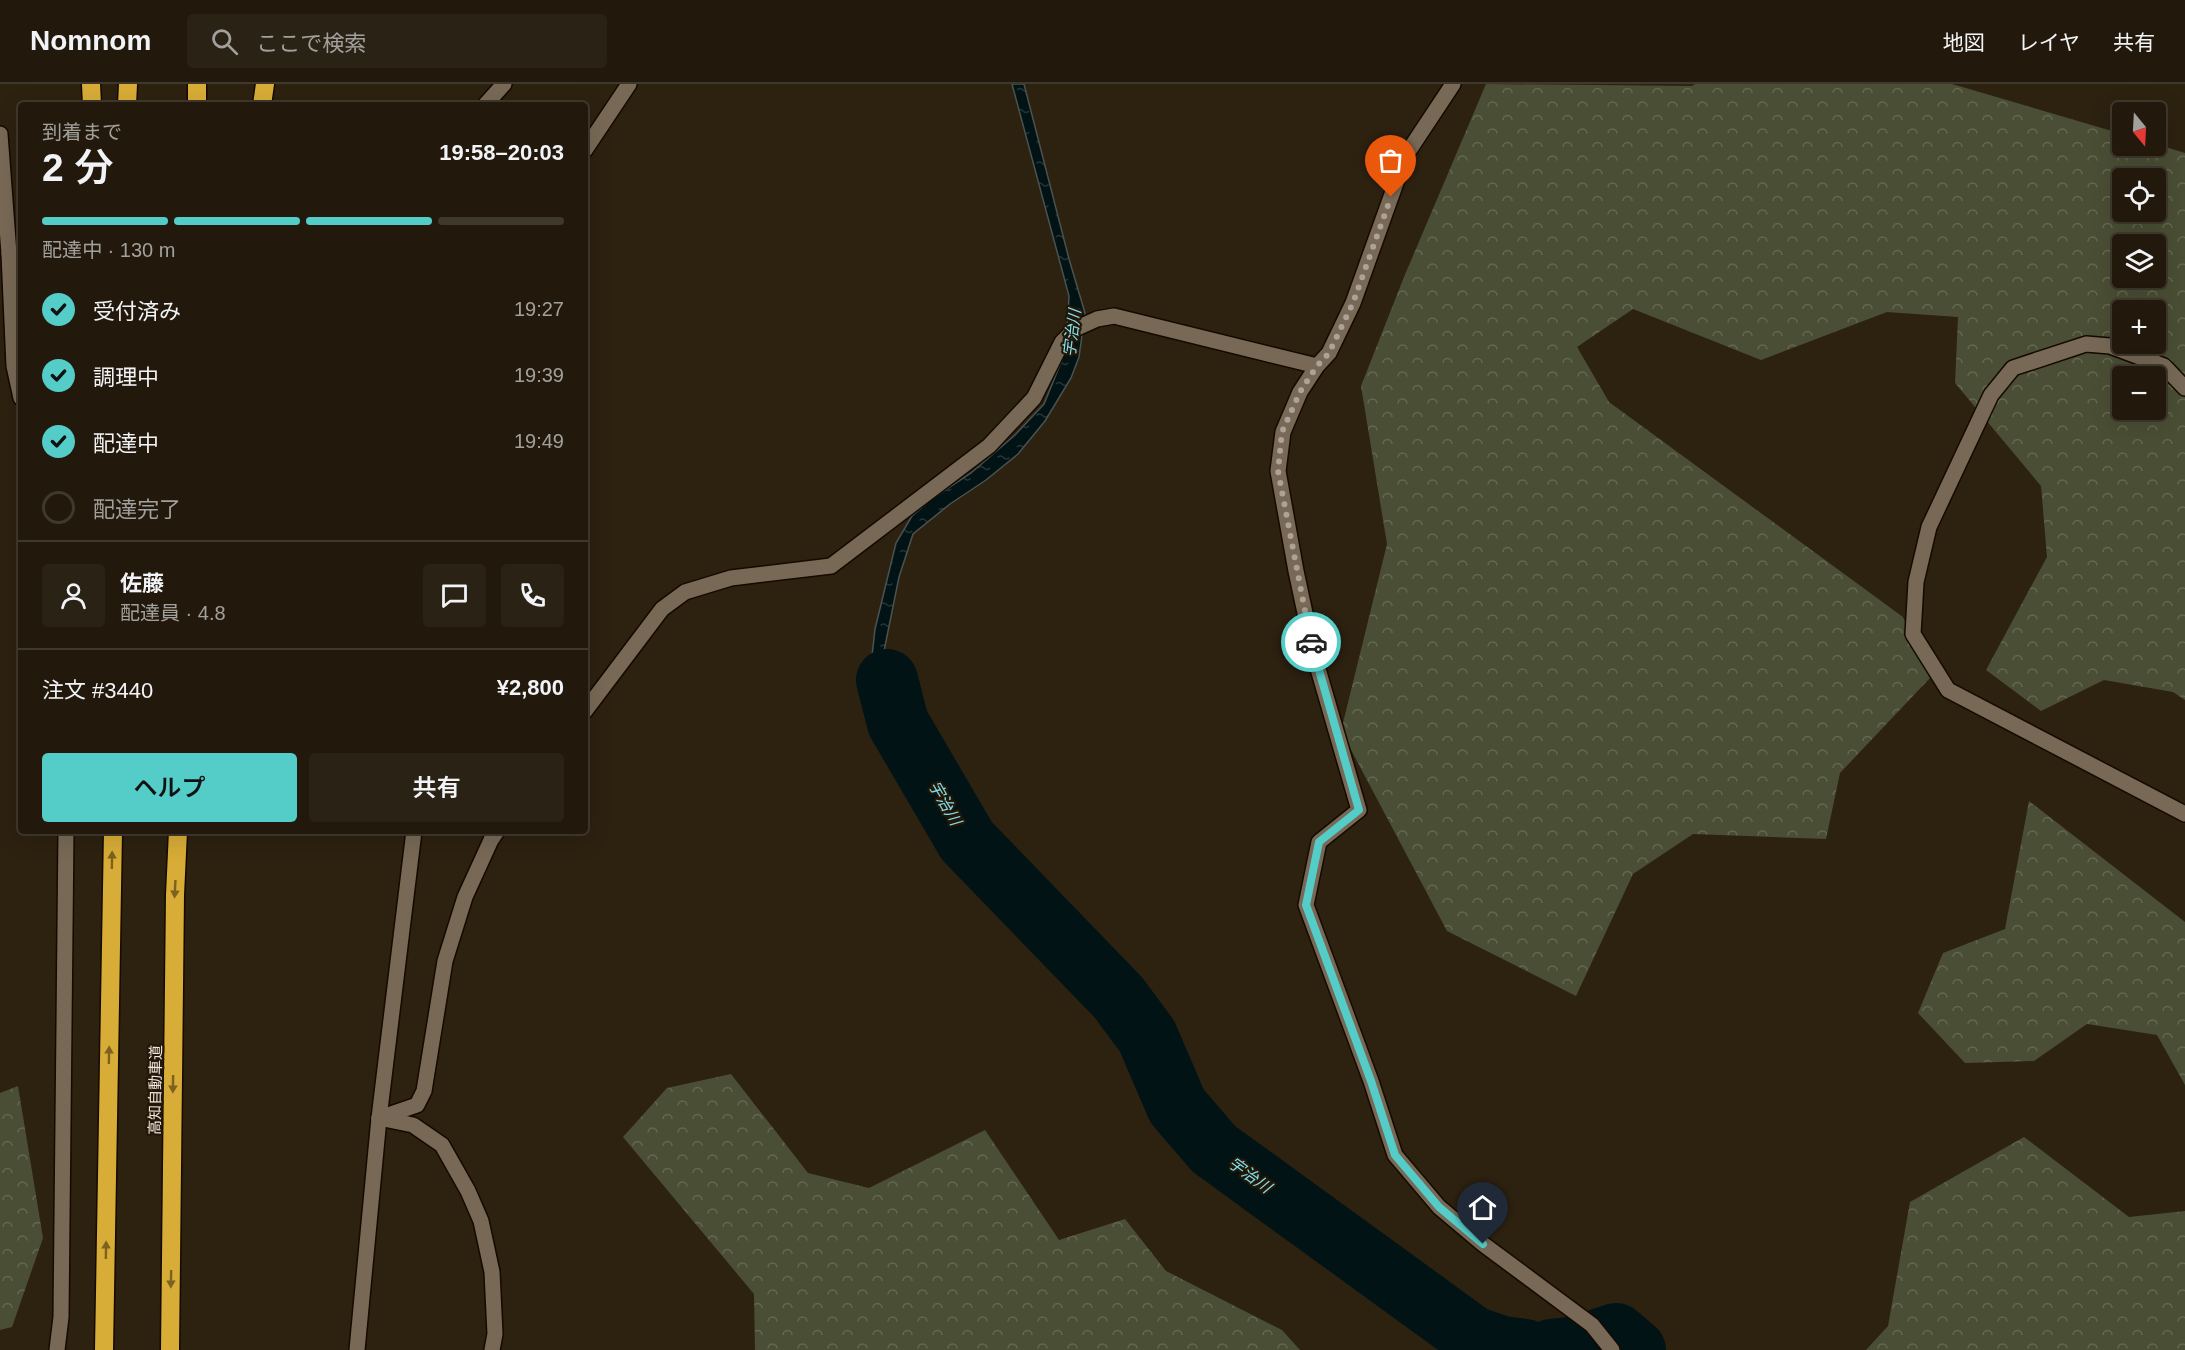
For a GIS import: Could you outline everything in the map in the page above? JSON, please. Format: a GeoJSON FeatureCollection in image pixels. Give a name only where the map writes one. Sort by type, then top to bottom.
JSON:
{"type":"FeatureCollection","features":[{"type":"Feature","properties":{"kind":"highway"},"geometry":{"type":"LineString","coordinates":[[91,84],[92,102]]}},
{"type":"Feature","properties":{"kind":"highway"},"geometry":{"type":"LineString","coordinates":[[127,102],[128,84]]}},
{"type":"Feature","properties":{"kind":"highway"},"geometry":{"type":"LineString","coordinates":[[197,84],[197,102]]}},
{"type":"Feature","properties":{"kind":"highway"},"geometry":{"type":"LineString","coordinates":[[262,102],[265,84]]}},
{"type":"Feature","properties":{"kind":"highway"},"geometry":{"type":"LineString","coordinates":[[104,1350],[112,834]]}},
{"type":"Feature","properties":{"kind":"highway","name":"高知自動車道"},"geometry":{"type":"LineString","coordinates":[[170,1350],[175,896],[178,834]]}},
{"type":"Feature","properties":{"kind":"street"},"geometry":{"type":"LineString","coordinates":[[488,102],[504,84]]}},
{"type":"Feature","properties":{"kind":"street"},"geometry":{"type":"LineString","coordinates":[[588,146],[629,84]]}},
{"type":"Feature","properties":{"kind":"street"},"geometry":{"type":"LineString","coordinates":[[1453,84],[1406,155],[1353,303],[1329,353],[1317,366],[1300,392],[1282,432],[1278,471],[1314,655],[1359,810],[1319,842],[1306,905],[1371,1081],[1395,1155],[1439,1207],[1483,1244],[1592,1325],[1611,1348]]}},
{"type":"Feature","properties":{"kind":"street"},"geometry":{"type":"LineString","coordinates":[[0,134],[15,254],[14,366],[18,384]]}},
{"type":"Feature","properties":{"kind":"street"},"geometry":{"type":"LineString","coordinates":[[588,707],[662,609],[685,592],[731,578],[831,566],[989,446],[1034,398],[1062,342],[1075,329],[1097,319],[1114,316],[1317,366]]}},
{"type":"Feature","properties":{"kind":"street"},"geometry":{"type":"LineString","coordinates":[[2185,388],[2164,366],[2110,346],[2086,344],[2013,368],[1991,395],[1929,527],[1916,582],[1913,634],[1948,690],[2185,814]]}},
{"type":"Feature","properties":{"kind":"street"},"geometry":{"type":"LineString","coordinates":[[57,1350],[61,1317],[66,834]]}},
{"type":"Feature","properties":{"kind":"street"},"geometry":{"type":"LineString","coordinates":[[357,1350],[379,1118],[414,834]]}},
{"type":"Feature","properties":{"kind":"street"},"geometry":{"type":"LineString","coordinates":[[379,1118],[417,1105],[424,1091],[446,961],[465,897],[495,834]]}},
{"type":"Feature","properties":{"kind":"street"},"geometry":{"type":"LineString","coordinates":[[379,1118],[413,1125],[442,1145],[468,1191],[481,1221],[492,1272],[495,1334],[492,1350]]}},
{"type":"Feature","properties":{"kind":"green space"},"geometry":{"type":"Polygon","coordinates":[[[1486,84],[1692,86],[1695,84],[1952,84],[2112,131],[2112,156],[2166,156],[2166,147],[2185,153],[2185,700],[2173,692],[2104,680],[2041,711],[1986,670],[2047,557],[2041,486],[1955,383],[1958,317],[1887,312],[1761,360],[1633,309],[1577,347],[1609,402],[1903,617],[1930,678],[1840,773],[1826,839],[1693,834],[1633,874],[1576,996],[1447,931],[1341,731],[1387,544],[1361,386],[1404,277],[1486,84]]]}},
{"type":"Feature","properties":{"kind":"green space"},"geometry":{"type":"Polygon","coordinates":[[[2029,801],[2185,922],[2185,1085],[2157,1035],[2087,1024],[2034,1061],[1965,1063],[1918,1013],[1943,953],[2005,929],[2029,801]]]}},
{"type":"Feature","properties":{"kind":"green space"},"geometry":{"type":"Polygon","coordinates":[[[731,1074],[808,1173],[869,1188],[985,1130],[1059,1240],[1125,1219],[1166,1271],[1282,1330],[1300,1350],[755,1350],[754,1294],[623,1137],[667,1088],[731,1074]]]}},
{"type":"Feature","properties":{"kind":"green space"},"geometry":{"type":"Polygon","coordinates":[[[18,1086],[43,1238],[12,1327],[0,1330],[0,1093],[18,1086]]]}},
{"type":"Feature","properties":{"kind":"green space"},"geometry":{"type":"Polygon","coordinates":[[[2024,1137],[2129,1217],[2185,1211],[2185,1350],[1866,1350],[1888,1326],[1910,1202],[2024,1137]]]}},
{"type":"Feature","properties":{"kind":"water","name":"宇治川"},"geometry":{"type":"Polygon","coordinates":[[[1012,84],[1024,84],[1085,313],[1079,357],[1071,378],[1045,421],[1018,454],[913,534],[899,577],[884,651],[904,717],[919,753],[914,767],[893,721],[872,656],[875,629],[896,543],[912,516],[933,498],[971,473],[1015,435],[1044,404],[1066,350],[1069,296],[1012,84]]]}},
{"type":"Feature","properties":{"kind":"waterway","name":"宇治川"},"geometry":{"type":"LineString","coordinates":[[887,680],[898,723],[967,841],[1118,997],[1147,1036],[1177,1106],[1214,1149],[1473,1337],[1502,1347],[1525,1350]]}},
{"type":"Feature","properties":{"kind":"waterway","name":"宇治川"},"geometry":{"type":"LineString","coordinates":[[1551,1350],[1577,1347],[1616,1334],[1635,1350]]}},
{"type":"Feature","properties":{"kind":"way so far"},"geometry":{"type":"LineString","coordinates":[[1311,642],[1278,471],[1282,432],[1300,392],[1317,366],[1329,353],[1353,303],[1391,197]]}},
{"type":"Feature","properties":{"kind":"route"},"geometry":{"type":"LineString","coordinates":[[1311,642],[1359,810],[1319,842],[1306,905],[1371,1081],[1395,1155],[1439,1207],[1483,1244]]}}]}
